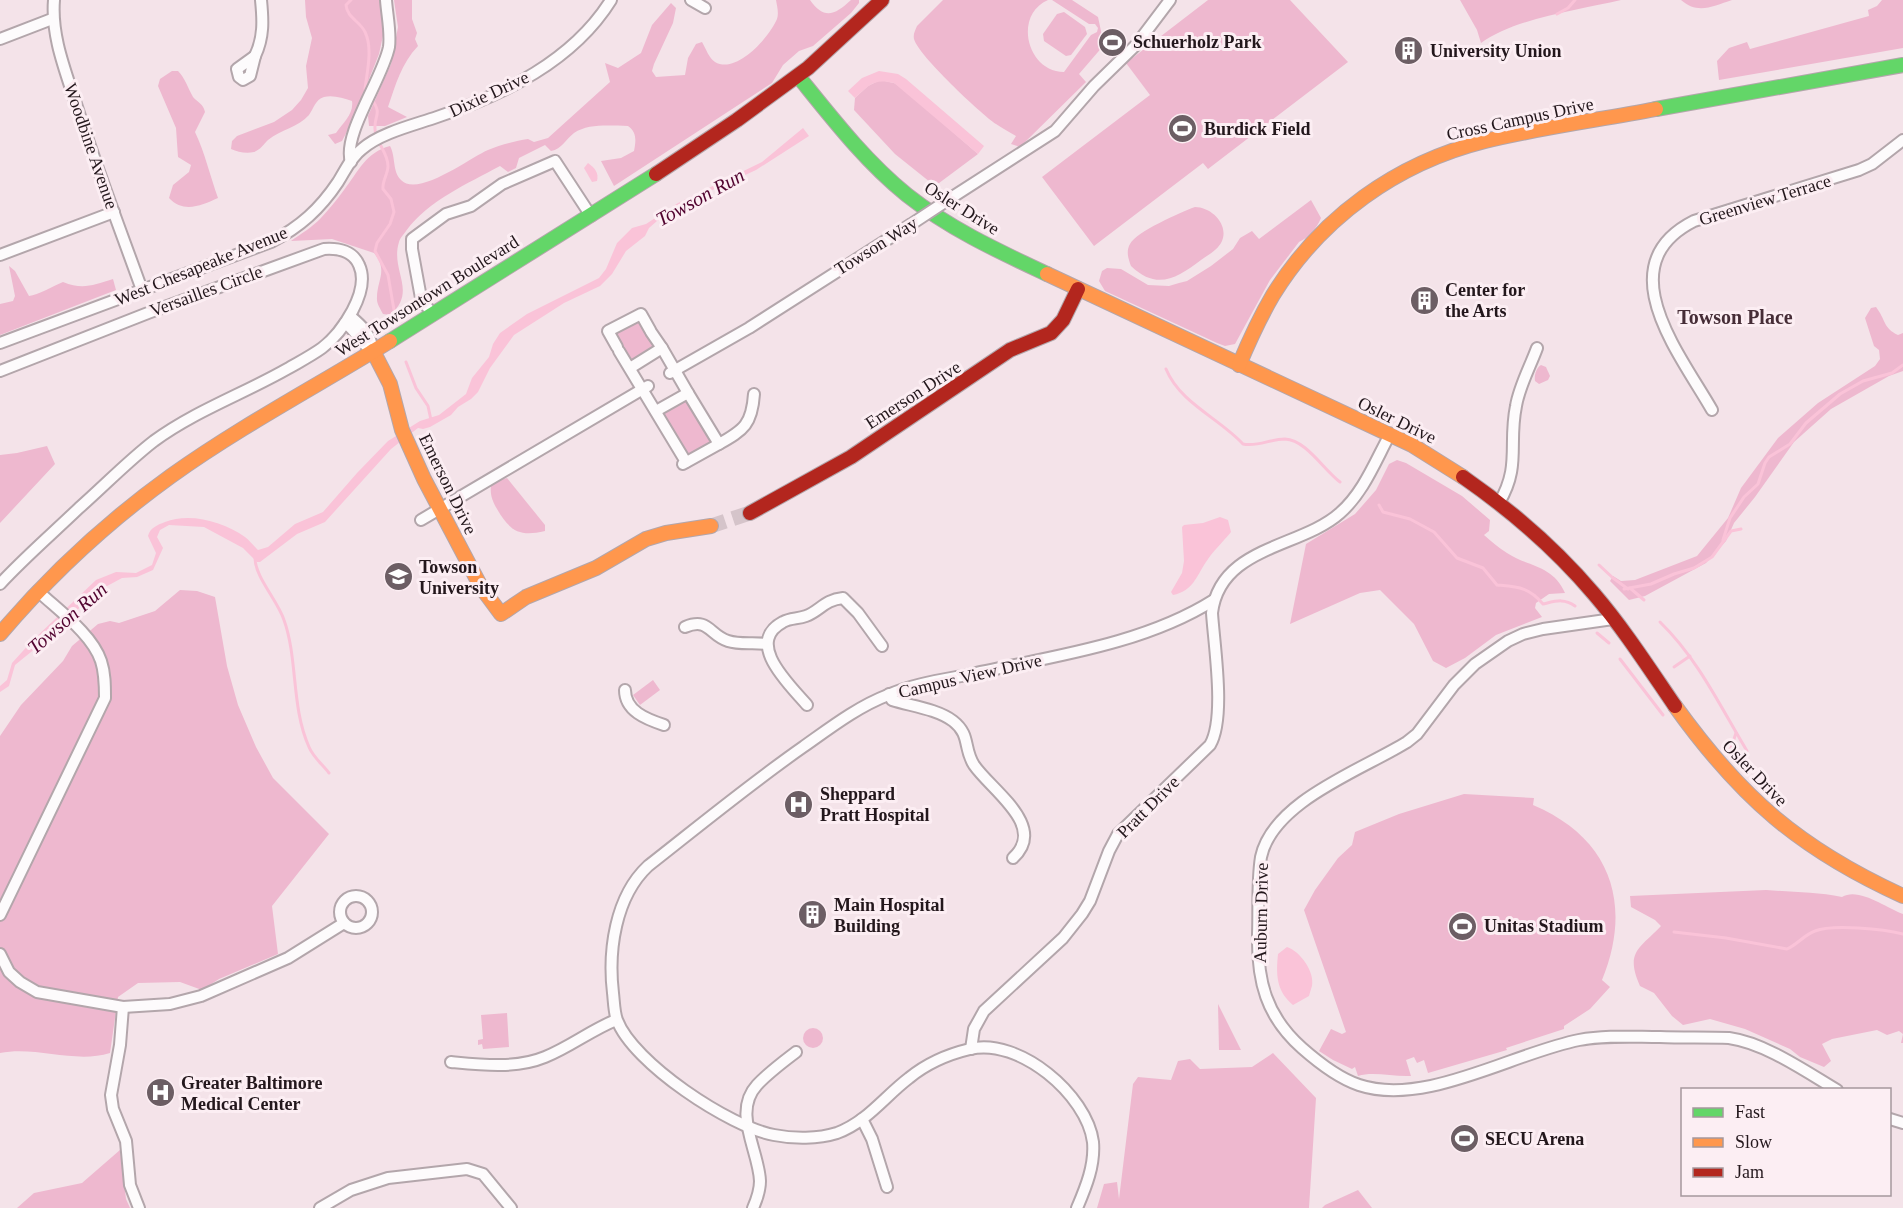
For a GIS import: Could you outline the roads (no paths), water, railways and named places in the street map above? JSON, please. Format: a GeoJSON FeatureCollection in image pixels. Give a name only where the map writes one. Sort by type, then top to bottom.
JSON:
{"type":"FeatureCollection","features":[{"type":"Feature","properties":{"kind":"street","name":"Woodbine Avenue"},"geometry":{"type":"LineString","coordinates":[[54,0],[52,19],[62,60],[90,147],[142,290]]}},
{"type":"Feature","properties":{"kind":"street"},"geometry":{"type":"LineString","coordinates":[[255,56],[262,38],[261,0]]}},
{"type":"Feature","properties":{"kind":"street"},"geometry":{"type":"LineString","coordinates":[[351,162],[348,155],[354,130],[374,88],[389,47],[386,0]]}},
{"type":"Feature","properties":{"kind":"street","name":"Dixie Drive"},"geometry":{"type":"LineString","coordinates":[[351,162],[362,148],[377,140],[479,102],[531,76],[560,56],[584,34],[611,0]]}},
{"type":"Feature","properties":{"kind":"street"},"geometry":{"type":"LineString","coordinates":[[691,0],[705,8]]}},
{"type":"Feature","properties":{"kind":"street","name":"West Towsontown Boulevard"},"geometry":{"type":"LineString","coordinates":[[0,634],[38,591],[80,550],[115,519],[176,472],[241,429],[373,351],[591,216],[712,136],[798,76],[882,0]]}},
{"type":"Feature","properties":{"kind":"street","name":"Towson Way"},"geometry":{"type":"LineString","coordinates":[[672,372],[749,328],[1055,131],[1083,98],[1136,45],[1167,4]]}},
{"type":"Feature","properties":{"kind":"street"},"geometry":{"type":"LineString","coordinates":[[0,39],[52,19]]}},
{"type":"Feature","properties":{"kind":"street","name":"Cross Campus Drive"},"geometry":{"type":"LineString","coordinates":[[1239,365],[1256,324],[1277,287],[1315,239],[1365,195],[1398,175],[1432,159],[1509,136],[1903,65]]}},
{"type":"Feature","properties":{"kind":"street","name":"Osler Drive"},"geometry":{"type":"LineString","coordinates":[[798,76],[872,162],[920,204],[973,238],[1412,446],[1454,470],[1498,503],[1562,558],[1613,619],[1709,753],[1749,796],[1791,832],[1823,854],[1875,884],[1903,896]]}},
{"type":"Feature","properties":{"kind":"street","name":"Greenview Terrace"},"geometry":{"type":"LineString","coordinates":[[1712,410],[1671,339],[1653,295],[1655,263],[1662,247],[1679,229],[1694,221],[1858,171],[1872,164],[1903,140]]}},
{"type":"Feature","properties":{"kind":"street"},"geometry":{"type":"LineString","coordinates":[[432,314],[421,298],[412,239],[446,214],[471,206],[502,184],[555,161],[591,216]]}},
{"type":"Feature","properties":{"kind":"street","name":"West Chesapeake Avenue"},"geometry":{"type":"LineString","coordinates":[[0,343],[271,242],[289,233],[318,208],[351,162]]}},
{"type":"Feature","properties":{"kind":"street"},"geometry":{"type":"LineString","coordinates":[[0,255],[114,212]]}},
{"type":"Feature","properties":{"kind":"street","name":"Versailles Circle"},"geometry":{"type":"LineString","coordinates":[[0,370],[324,249],[343,250],[359,264],[362,287],[347,319],[324,347],[182,423],[153,442],[122,468],[0,584]]}},
{"type":"Feature","properties":{"kind":"street","name":"Emerson Drive"},"geometry":{"type":"LineString","coordinates":[[750,513],[849,457],[965,383],[1015,347],[1051,332],[1063,319],[1078,289]]}},
{"type":"Feature","properties":{"kind":"street"},"geometry":{"type":"LineString","coordinates":[[719,444],[688,393],[672,372],[662,348],[641,314],[608,332],[630,368],[646,388],[684,463],[719,444],[738,433],[748,423],[753,412],[754,394]]}},
{"type":"Feature","properties":{"kind":"street"},"geometry":{"type":"LineString","coordinates":[[347,319],[364,327],[372,342],[373,351]]}},
{"type":"Feature","properties":{"kind":"street"},"geometry":{"type":"LineString","coordinates":[[630,368],[662,348]]}},
{"type":"Feature","properties":{"kind":"street"},"geometry":{"type":"LineString","coordinates":[[1498,503],[1506,491],[1512,474],[1513,429],[1518,396],[1537,348]]}},
{"type":"Feature","properties":{"kind":"street","name":"Emerson Drive"},"geometry":{"type":"LineString","coordinates":[[373,351],[390,384],[402,430],[439,510],[482,587],[501,614],[526,597],[596,568],[646,539],[666,533],[711,526]]}},
{"type":"Feature","properties":{"kind":"street"},"geometry":{"type":"LineString","coordinates":[[421,520],[646,388]]}},
{"type":"Feature","properties":{"kind":"street"},"geometry":{"type":"LineString","coordinates":[[656,411],[688,393]]}},
{"type":"Feature","properties":{"kind":"street","name":"Campus View Drive"},"geometry":{"type":"LineString","coordinates":[[616,1020],[613,987],[614,942],[625,897],[640,873],[736,796],[858,710],[889,694],[934,681],[1083,650],[1140,634],[1174,622],[1214,600],[1227,578],[1242,564],[1277,544],[1326,524],[1340,514],[1358,494],[1389,436]]}},
{"type":"Feature","properties":{"kind":"street"},"geometry":{"type":"LineString","coordinates":[[0,915],[105,698],[105,678],[97,653],[80,630],[38,591]]}},
{"type":"Feature","properties":{"kind":"street"},"geometry":{"type":"LineString","coordinates":[[807,705],[771,659],[767,644],[774,628],[783,621],[807,616],[824,603],[843,598],[858,613],[882,646]]}},
{"type":"Feature","properties":{"kind":"street","name":"Pratt Drive"},"geometry":{"type":"LineString","coordinates":[[971,1048],[974,1029],[984,1011],[1063,938],[1082,914],[1091,899],[1118,834],[1210,745],[1214,738],[1218,709],[1212,613],[1214,600]]}},
{"type":"Feature","properties":{"kind":"street","name":"Auburn Drive"},"geometry":{"type":"LineString","coordinates":[[1613,619],[1543,629],[1508,641],[1474,664],[1454,685],[1417,734],[1407,742],[1310,797],[1282,818],[1268,838],[1260,870],[1258,956],[1263,989],[1270,1008],[1285,1031],[1311,1056],[1346,1079],[1359,1085],[1376,1088],[1418,1089],[1576,1041],[1613,1036],[1741,1040],[1758,1045],[1835,1088]]}},
{"type":"Feature","properties":{"kind":"street"},"geometry":{"type":"LineString","coordinates":[[685,627],[694,623],[701,624],[728,641],[767,644]]}},
{"type":"Feature","properties":{"kind":"street"},"geometry":{"type":"LineString","coordinates":[[625,690],[625,698],[640,717],[664,725]]}},
{"type":"Feature","properties":{"kind":"street"},"geometry":{"type":"LineString","coordinates":[[889,694],[892,700],[940,714],[961,728],[966,737],[972,762],[1014,811],[1022,824],[1024,836],[1022,848],[1013,858]]}},
{"type":"Feature","properties":{"kind":"street"},"geometry":{"type":"LineString","coordinates":[[0,954],[9,972],[37,992],[123,1007],[170,1004],[201,996],[288,958],[344,923]]}},
{"type":"Feature","properties":{"kind":"street"},"geometry":{"type":"LineString","coordinates":[[123,1007],[120,1045],[111,1095],[115,1116],[126,1141],[130,1185],[139,1208]]}},
{"type":"Feature","properties":{"kind":"street"},"geometry":{"type":"LineString","coordinates":[[451,1062],[491,1065],[518,1064],[536,1060],[553,1054],[591,1031],[616,1020],[640,1054],[655,1070],[693,1096],[748,1126],[773,1135],[812,1137],[841,1131],[862,1119],[918,1071],[935,1062],[971,1048],[992,1048],[1024,1058],[1057,1082],[1081,1110],[1091,1133],[1093,1153],[1090,1173],[1077,1208]]}},
{"type":"Feature","properties":{"kind":"street"},"geometry":{"type":"LineString","coordinates":[[753,1208],[759,1193],[760,1179],[748,1126],[748,1099],[756,1086],[796,1052]]}},
{"type":"Feature","properties":{"kind":"street"},"geometry":{"type":"LineString","coordinates":[[862,1119],[872,1139],[887,1187]]}},
{"type":"Feature","properties":{"kind":"street"},"geometry":{"type":"LineString","coordinates":[[320,1208],[351,1190],[388,1178],[466,1169],[483,1174],[511,1208]]}},
{"type":"Feature","properties":{"kind":"water"},"geometry":{"type":"Polygon","coordinates":[[[879,71],[898,74],[906,79],[984,146],[978,154],[894,83],[877,82],[864,89],[855,98],[848,91],[862,78],[879,71]]]}},
{"type":"Feature","properties":{"kind":"water","name":"Towson Run"},"geometry":{"type":"Polygon","coordinates":[[[803,128],[809,136],[756,170],[695,198],[657,221],[649,228],[645,236],[626,251],[612,274],[600,286],[564,303],[514,335],[490,368],[478,392],[471,399],[458,407],[451,415],[430,427],[418,428],[391,449],[325,522],[297,534],[260,562],[257,562],[243,548],[204,527],[169,525],[160,530],[157,537],[163,548],[153,570],[137,577],[122,578],[96,592],[47,639],[15,665],[9,686],[0,692],[0,686],[7,680],[12,663],[96,580],[116,572],[136,573],[152,565],[156,553],[148,536],[154,527],[175,519],[196,518],[217,523],[237,532],[258,550],[268,547],[295,524],[323,512],[388,441],[420,421],[439,415],[466,394],[472,378],[489,357],[500,333],[527,314],[599,278],[606,269],[617,243],[632,228],[646,224],[678,203],[762,162],[803,128]]]}},
{"type":"Feature","properties":{"kind":"water"},"geometry":{"type":"Polygon","coordinates":[[[588,163],[596,171],[597,181],[592,182],[584,168],[588,163]]]}},
{"type":"Feature","properties":{"kind":"water"},"geometry":{"type":"Polygon","coordinates":[[[1220,517],[1228,520],[1231,532],[1209,558],[1190,587],[1173,595],[1171,592],[1182,573],[1184,561],[1182,527],[1220,517]]]}},
{"type":"Feature","properties":{"kind":"water"},"geometry":{"type":"Polygon","coordinates":[[[1287,947],[1297,953],[1306,963],[1312,980],[1309,996],[1293,1005],[1283,994],[1277,975],[1278,954],[1287,947]]]}},
{"type":"Feature","properties":{"kind":"waterway"},"geometry":{"type":"LineString","coordinates":[[351,0],[346,5],[347,9],[363,28],[369,45],[365,89],[367,92]]}},
{"type":"Feature","properties":{"kind":"waterway"},"geometry":{"type":"LineString","coordinates":[[1557,14],[1568,8],[1575,0]]}},
{"type":"Feature","properties":{"kind":"waterway"},"geometry":{"type":"LineString","coordinates":[[371,98],[377,111],[375,124],[377,138],[387,161],[388,169],[383,189],[391,199],[394,212],[375,251],[388,275],[394,310]]}},
{"type":"Feature","properties":{"kind":"waterway"},"geometry":{"type":"LineString","coordinates":[[406,362],[416,388],[428,406],[431,420]]}},
{"type":"Feature","properties":{"kind":"waterway"},"geometry":{"type":"LineString","coordinates":[[1723,540],[1730,518],[1744,497],[1758,484],[1769,457],[1790,444],[1806,423],[1840,394],[1863,381],[1892,373],[1903,365]]}},
{"type":"Feature","properties":{"kind":"waterway"},"geometry":{"type":"LineString","coordinates":[[1166,369],[1172,381],[1190,401],[1243,444],[1280,439],[1293,441],[1307,450],[1340,482]]}},
{"type":"Feature","properties":{"kind":"waterway"},"geometry":{"type":"LineString","coordinates":[[1379,505],[1383,512],[1410,519],[1434,532],[1457,558],[1483,568],[1497,585],[1528,591],[1543,604],[1563,601],[1575,606]]}},
{"type":"Feature","properties":{"kind":"waterway"},"geometry":{"type":"LineString","coordinates":[[1624,589],[1651,584],[1694,568],[1712,557],[1731,531],[1741,529]]}},
{"type":"Feature","properties":{"kind":"waterway"},"geometry":{"type":"LineString","coordinates":[[255,558],[259,573],[284,620],[303,732],[311,751],[329,773]]}},
{"type":"Feature","properties":{"kind":"waterway"},"geometry":{"type":"LineString","coordinates":[[1599,565],[1628,589]]}},
{"type":"Feature","properties":{"kind":"waterway"},"geometry":{"type":"LineString","coordinates":[[1630,588],[1644,600]]}},
{"type":"Feature","properties":{"kind":"waterway"},"geometry":{"type":"LineString","coordinates":[[1660,622],[1674,636],[1697,667],[1747,751]]}},
{"type":"Feature","properties":{"kind":"waterway"},"geometry":{"type":"LineString","coordinates":[[1597,633],[1609,643]]}},
{"type":"Feature","properties":{"kind":"waterway"},"geometry":{"type":"LineString","coordinates":[[1674,667],[1690,656]]}},
{"type":"Feature","properties":{"kind":"waterway"},"geometry":{"type":"LineString","coordinates":[[1620,659],[1663,715]]}},
{"type":"Feature","properties":{"kind":"waterway"},"geometry":{"type":"LineString","coordinates":[[1731,748],[1736,733]]}},
{"type":"Feature","properties":{"kind":"waterway"},"geometry":{"type":"LineString","coordinates":[[1674,932],[1726,938],[1787,949],[1811,933],[1823,929],[1858,928],[1903,934]]}},
{"type":"Feature","properties":{"kind":"tunnel"},"geometry":{"type":"LineString","coordinates":[[711,526],[750,513]]}},
{"type":"Feature","properties":{"kind":"place","name":"Schuerholz Park"},"geometry":{"type":"Point","coordinates":[1112,42]}},
{"type":"Feature","properties":{"kind":"place","name":"University Union"},"geometry":{"type":"Point","coordinates":[1409,51]}},
{"type":"Feature","properties":{"kind":"place","name":"Burdick Field"},"geometry":{"type":"Point","coordinates":[1183,129]}},
{"type":"Feature","properties":{"kind":"place","name":"Center for the Arts"},"geometry":{"type":"Point","coordinates":[1424,300]}},
{"type":"Feature","properties":{"kind":"place","name":"Towson University"},"geometry":{"type":"Point","coordinates":[398,577]}},
{"type":"Feature","properties":{"kind":"place","name":"Sheppard Pratt Hospital"},"geometry":{"type":"Point","coordinates":[799,804]}},
{"type":"Feature","properties":{"kind":"place","name":"Main Hospital Building"},"geometry":{"type":"Point","coordinates":[813,915]}},
{"type":"Feature","properties":{"kind":"place","name":"Unitas Stadium"},"geometry":{"type":"Point","coordinates":[1463,926]}},
{"type":"Feature","properties":{"kind":"place","name":"Greater Baltimore Medical Center"},"geometry":{"type":"Point","coordinates":[160,1093]}},
{"type":"Feature","properties":{"kind":"place","name":"SECU Arena"},"geometry":{"type":"Point","coordinates":[1464,1139]}},
{"type":"Feature","properties":{"kind":"district","name":"Towson Place"},"geometry":{"type":"Point","coordinates":[1735,317]}}]}
